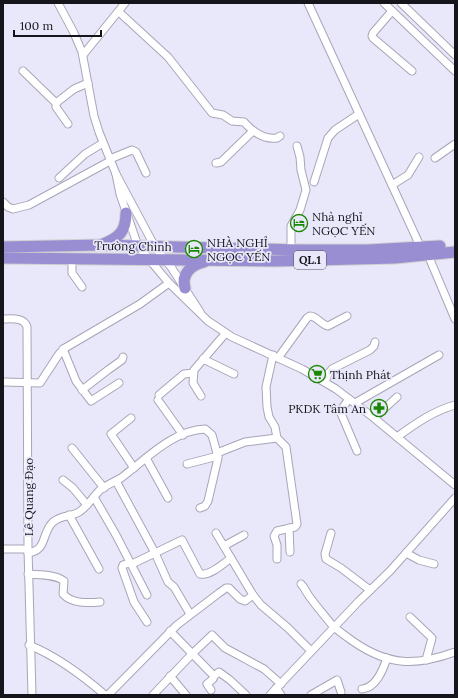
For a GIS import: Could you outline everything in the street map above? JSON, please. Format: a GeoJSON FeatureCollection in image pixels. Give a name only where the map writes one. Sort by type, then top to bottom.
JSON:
{"type":"FeatureCollection","features":[{"type":"Feature","properties":{"kind":"highway"},"geometry":{"type":"LineString","coordinates":[[101,245],[114,240],[121,233],[125,225],[126,213]]}},
{"type":"Feature","properties":{"kind":"highway","name":"Trường Chinh"},"geometry":{"type":"LineString","coordinates":[[3,247],[101,245],[291,250],[455,252]]}},
{"type":"Feature","properties":{"kind":"highway","name":"Trường Chinh"},"geometry":{"type":"LineString","coordinates":[[3,258],[282,261],[395,258],[455,245]]}},
{"type":"Feature","properties":{"kind":"highway"},"geometry":{"type":"LineString","coordinates":[[185,288],[183,281],[187,272],[193,266],[213,260]]}},
{"type":"Feature","properties":{"kind":"street"},"geometry":{"type":"LineString","coordinates":[[58,3],[77,38],[83,55],[94,116],[116,174],[155,247],[185,288],[200,312]]}},
{"type":"Feature","properties":{"kind":"street"},"geometry":{"type":"LineString","coordinates":[[83,55],[125,3]]}},
{"type":"Feature","properties":{"kind":"street"},"geometry":{"type":"LineString","coordinates":[[308,3],[455,319]]}},
{"type":"Feature","properties":{"kind":"street"},"geometry":{"type":"LineString","coordinates":[[384,3],[455,71]]}},
{"type":"Feature","properties":{"kind":"street"},"geometry":{"type":"LineString","coordinates":[[401,3],[455,55]]}},
{"type":"Feature","properties":{"kind":"street"},"geometry":{"type":"LineString","coordinates":[[392,11],[372,36],[412,71]]}},
{"type":"Feature","properties":{"kind":"street"},"geometry":{"type":"LineString","coordinates":[[119,12],[168,56],[212,113],[221,114],[232,121],[244,122],[253,131],[272,139],[280,136]]}},
{"type":"Feature","properties":{"kind":"street"},"geometry":{"type":"LineString","coordinates":[[23,71],[56,103],[56,107],[68,124]]}},
{"type":"Feature","properties":{"kind":"street"},"geometry":{"type":"LineString","coordinates":[[56,103],[74,89],[88,83]]}},
{"type":"Feature","properties":{"kind":"street"},"geometry":{"type":"LineString","coordinates":[[314,182],[328,138],[335,130],[359,114]]}},
{"type":"Feature","properties":{"kind":"street"},"geometry":{"type":"LineString","coordinates":[[216,163],[221,162],[253,131]]}},
{"type":"Feature","properties":{"kind":"street"},"geometry":{"type":"LineString","coordinates":[[60,178],[85,154],[104,143]]}},
{"type":"Feature","properties":{"kind":"street"},"geometry":{"type":"LineString","coordinates":[[435,158],[455,144]]}},
{"type":"Feature","properties":{"kind":"street"},"geometry":{"type":"LineString","coordinates":[[291,250],[291,226],[300,210],[306,190],[297,146]]}},
{"type":"Feature","properties":{"kind":"street"},"geometry":{"type":"LineString","coordinates":[[3,202],[8,207],[13,209],[29,205],[110,160],[132,150],[136,152],[146,173]]}},
{"type":"Feature","properties":{"kind":"street"},"geometry":{"type":"LineString","coordinates":[[392,186],[408,175],[420,157]]}},
{"type":"Feature","properties":{"kind":"street"},"geometry":{"type":"LineString","coordinates":[[116,174],[120,194],[138,246],[169,283],[213,325],[239,342],[309,372],[325,382],[374,418],[455,484]]}},
{"type":"Feature","properties":{"kind":"street"},"geometry":{"type":"LineString","coordinates":[[72,258],[72,273],[82,287]]}},
{"type":"Feature","properties":{"kind":"street"},"geometry":{"type":"LineString","coordinates":[[3,382],[27,382],[38,384],[42,381],[63,349],[140,304],[169,283]]}},
{"type":"Feature","properties":{"kind":"street"},"geometry":{"type":"LineString","coordinates":[[277,559],[277,545],[274,536],[275,533],[277,531],[295,527],[297,524],[286,447],[277,438],[274,425],[268,414],[266,399],[267,375],[275,357],[307,318],[314,316],[328,326],[347,316]]}},
{"type":"Feature","properties":{"kind":"street","name":"Lê Quang Đạo"},"geometry":{"type":"LineString","coordinates":[[3,319],[22,320],[26,324],[29,645],[32,695]]}},
{"type":"Feature","properties":{"kind":"street"},"geometry":{"type":"LineString","coordinates":[[201,396],[193,383],[193,373],[225,334]]}},
{"type":"Feature","properties":{"kind":"street"},"geometry":{"type":"LineString","coordinates":[[325,382],[332,369],[370,350],[374,346],[375,342]]}},
{"type":"Feature","properties":{"kind":"street"},"geometry":{"type":"LineString","coordinates":[[63,349],[74,377],[91,401],[119,382]]}},
{"type":"Feature","properties":{"kind":"street"},"geometry":{"type":"LineString","coordinates":[[357,451],[340,411],[352,401],[439,355]]}},
{"type":"Feature","properties":{"kind":"street"},"geometry":{"type":"LineString","coordinates":[[82,390],[122,360],[123,357]]}},
{"type":"Feature","properties":{"kind":"street"},"geometry":{"type":"LineString","coordinates":[[203,360],[234,374]]}},
{"type":"Feature","properties":{"kind":"street"},"geometry":{"type":"LineString","coordinates":[[183,435],[158,397],[184,374],[193,373]]}},
{"type":"Feature","properties":{"kind":"street"},"geometry":{"type":"LineString","coordinates":[[374,418],[397,397]]}},
{"type":"Feature","properties":{"kind":"street"},"geometry":{"type":"LineString","coordinates":[[397,437],[431,415],[455,405]]}},
{"type":"Feature","properties":{"kind":"street"},"geometry":{"type":"LineString","coordinates":[[131,418],[111,434],[134,468]]}},
{"type":"Feature","properties":{"kind":"street"},"geometry":{"type":"LineString","coordinates":[[3,549],[36,551],[42,545],[47,530],[57,519],[79,512],[104,488],[116,481],[171,440],[200,430],[207,431],[212,435],[218,454],[208,501],[205,506],[200,508]]}},
{"type":"Feature","properties":{"kind":"street"},"geometry":{"type":"LineString","coordinates":[[187,464],[218,454],[245,442],[277,438]]}},
{"type":"Feature","properties":{"kind":"street"},"geometry":{"type":"LineString","coordinates":[[72,448],[104,488]]}},
{"type":"Feature","properties":{"kind":"street"},"geometry":{"type":"LineString","coordinates":[[146,458],[168,498]]}},
{"type":"Feature","properties":{"kind":"street"},"geometry":{"type":"LineString","coordinates":[[63,480],[73,488],[86,505]]}},
{"type":"Feature","properties":{"kind":"street"},"geometry":{"type":"LineString","coordinates":[[116,481],[155,553],[168,582],[174,587],[190,614]]}},
{"type":"Feature","properties":{"kind":"street"},"geometry":{"type":"LineString","coordinates":[[94,497],[116,535],[147,595]]}},
{"type":"Feature","properties":{"kind":"street"},"geometry":{"type":"LineString","coordinates":[[270,695],[334,626],[390,571],[455,498]]}},
{"type":"Feature","properties":{"kind":"street"},"geometry":{"type":"LineString","coordinates":[[69,515],[99,569]]}},
{"type":"Feature","properties":{"kind":"street"},"geometry":{"type":"LineString","coordinates":[[289,528],[290,552]]}},
{"type":"Feature","properties":{"kind":"street"},"geometry":{"type":"LineString","coordinates":[[216,533],[253,595],[261,605],[288,628],[311,651]]}},
{"type":"Feature","properties":{"kind":"street"},"geometry":{"type":"LineString","coordinates":[[331,533],[324,554],[326,559],[341,568],[370,590]]}},
{"type":"Feature","properties":{"kind":"street"},"geometry":{"type":"LineString","coordinates":[[224,546],[244,535]]}},
{"type":"Feature","properties":{"kind":"street"},"geometry":{"type":"LineString","coordinates":[[147,622],[134,602],[122,568],[123,565],[130,564],[182,540],[198,571],[203,575],[231,558]]}},
{"type":"Feature","properties":{"kind":"street"},"geometry":{"type":"LineString","coordinates":[[406,552],[419,560],[434,564]]}},
{"type":"Feature","properties":{"kind":"street"},"geometry":{"type":"LineString","coordinates":[[28,574],[61,579],[64,581],[63,594],[72,600],[88,603],[100,602]]}},
{"type":"Feature","properties":{"kind":"street"},"geometry":{"type":"LineString","coordinates":[[301,584],[334,626],[364,648],[387,658],[411,662],[426,660],[455,652]]}},
{"type":"Feature","properties":{"kind":"street"},"geometry":{"type":"LineString","coordinates":[[108,695],[170,631],[190,614],[228,588],[243,600],[247,600],[253,595]]}},
{"type":"Feature","properties":{"kind":"street"},"geometry":{"type":"LineString","coordinates":[[410,617],[432,638],[426,660]]}},
{"type":"Feature","properties":{"kind":"street"},"geometry":{"type":"LineString","coordinates":[[170,631],[214,676]]}},
{"type":"Feature","properties":{"kind":"street"},"geometry":{"type":"LineString","coordinates":[[153,695],[170,676],[212,635],[225,648],[264,668],[279,686],[281,695]]}},
{"type":"Feature","properties":{"kind":"street"},"geometry":{"type":"LineString","coordinates":[[29,645],[46,652],[104,695]]}},
{"type":"Feature","properties":{"kind":"street"},"geometry":{"type":"LineString","coordinates":[[362,689],[370,688],[376,681],[387,658]]}},
{"type":"Feature","properties":{"kind":"street"},"geometry":{"type":"LineString","coordinates":[[211,690],[207,684],[219,672],[246,695]]}},
{"type":"Feature","properties":{"kind":"street"},"geometry":{"type":"LineString","coordinates":[[170,676],[186,695]]}},
{"type":"Feature","properties":{"kind":"street"},"geometry":{"type":"LineString","coordinates":[[311,695],[337,680],[341,692]]}},
{"type":"Feature","properties":{"kind":"place","name":"Nhà nghỉ NGỌC YẾN"},"geometry":{"type":"Point","coordinates":[299,223]}},
{"type":"Feature","properties":{"kind":"place","name":"NHÀ NGHỈ NGỌC YẾN"},"geometry":{"type":"Point","coordinates":[194,249]}},
{"type":"Feature","properties":{"kind":"place","name":"Thịnh Phát"},"geometry":{"type":"Point","coordinates":[317,374]}},
{"type":"Feature","properties":{"kind":"place","name":"PKDK Tâm An"},"geometry":{"type":"Point","coordinates":[379,408]}}]}
